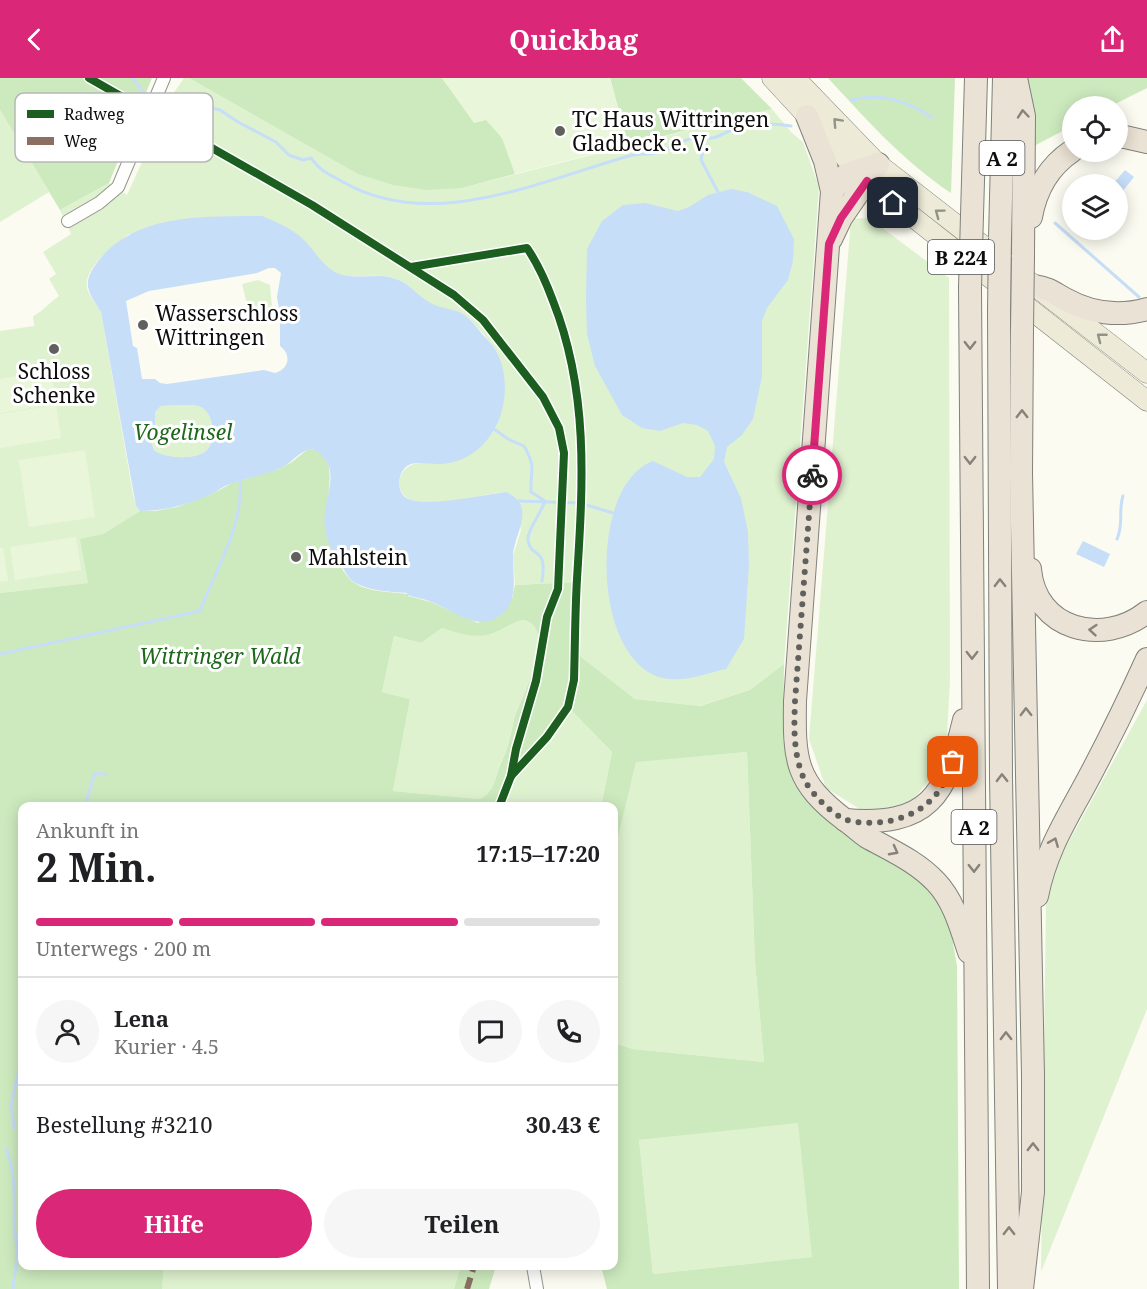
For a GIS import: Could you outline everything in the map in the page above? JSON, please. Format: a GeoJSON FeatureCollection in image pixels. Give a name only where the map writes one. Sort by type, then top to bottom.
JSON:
{"type":"FeatureCollection","features":[{"type":"Feature","properties":{"kind":"highway","name":"A 2"},"geometry":{"type":"LineString","coordinates":[[975,78],[970,288],[978,1289]]}},
{"type":"Feature","properties":{"kind":"highway","name":"A 2"},"geometry":{"type":"LineString","coordinates":[[1004,78],[999,311],[1001,765],[1009,1289]]}},
{"type":"Feature","properties":{"kind":"highway"},"geometry":{"type":"LineString","coordinates":[[1017,78],[1024,116],[1022,473],[1034,1192],[1022,1289]]}},
{"type":"Feature","properties":{"kind":"highway"},"geometry":{"type":"LineString","coordinates":[[807,116],[825,161],[832,190],[795,701],[794,734],[798,761],[805,780],[818,798],[866,836],[909,858],[937,883],[956,915],[976,970]]}},
{"type":"Feature","properties":{"kind":"highway"},"geometry":{"type":"LineString","coordinates":[[1128,139],[1147,142]]}},
{"type":"Feature","properties":{"kind":"highway"},"geometry":{"type":"LineString","coordinates":[[1023,257],[1032,210],[1042,182],[1052,168],[1062,160]]}},
{"type":"Feature","properties":{"kind":"highway"},"geometry":{"type":"LineString","coordinates":[[832,190],[838,181],[867,172]]}},
{"type":"Feature","properties":{"kind":"highway"},"geometry":{"type":"LineString","coordinates":[[829,244],[867,172]]}},
{"type":"Feature","properties":{"kind":"highway"},"geometry":{"type":"LineString","coordinates":[[1035,286],[1050,289],[1080,306],[1096,311],[1132,313],[1147,309]]}},
{"type":"Feature","properties":{"kind":"highway"},"geometry":{"type":"LineString","coordinates":[[1022,473],[1027,482],[1030,574],[1036,592],[1052,614],[1072,626],[1100,631],[1126,626],[1147,612]]}},
{"type":"Feature","properties":{"kind":"highway"},"geometry":{"type":"LineString","coordinates":[[1030,939],[1041,875],[1057,834],[1087,782],[1147,659]]}},
{"type":"Feature","properties":{"kind":"highway"},"geometry":{"type":"LineString","coordinates":[[845,820],[871,822],[895,820],[915,813],[929,802],[943,786],[953,762],[972,683]]}},
{"type":"Feature","properties":{"kind":"main road","name":"B 224"},"geometry":{"type":"LineString","coordinates":[[772,78],[807,116],[867,172],[1084,354],[1147,401]]}},
{"type":"Feature","properties":{"kind":"main road","name":"B 224"},"geometry":{"type":"LineString","coordinates":[[795,78],[867,172],[921,200],[1147,374]]}},
{"type":"Feature","properties":{"kind":"street"},"geometry":{"type":"LineString","coordinates":[[158,93],[164,78]]}},
{"type":"Feature","properties":{"kind":"street"},"geometry":{"type":"LineString","coordinates":[[68,221],[99,203],[118,187],[129,162]]}},
{"type":"Feature","properties":{"kind":"street"},"geometry":{"type":"LineString","coordinates":[[534,1270],[537,1289]]}},
{"type":"Feature","properties":{"kind":"green space"},"geometry":{"type":"Polygon","coordinates":[[[0,78],[152,78],[146,93],[15,93],[15,135],[0,110],[0,78]]]}},
{"type":"Feature","properties":{"kind":"green space"},"geometry":{"type":"Polygon","coordinates":[[[184,78],[189,78],[359,174],[462,188],[772,109],[792,133],[803,142],[819,187],[784,664],[750,690],[699,706],[635,699],[575,652],[577,582],[515,585],[513,556],[521,530],[513,496],[505,492],[435,503],[412,500],[402,493],[400,481],[405,469],[492,434],[498,421],[504,396],[503,371],[493,348],[469,319],[431,304],[394,278],[342,275],[324,265],[315,254],[129,234],[101,257],[90,272],[87,288],[101,312],[133,494],[140,511],[103,534],[89,583],[0,593],[0,331],[34,326],[33,316],[59,296],[49,279],[56,274],[43,252],[71,234],[60,210],[109,183],[127,195],[142,162],[213,162],[213,93],[174,93],[184,78]]]}},
{"type":"Feature","properties":{"kind":"green space"},"geometry":{"type":"Polygon","coordinates":[[[189,78],[442,78],[456,94],[496,129],[506,146],[515,174],[462,188],[427,190],[393,185],[358,174],[189,78]]]}},
{"type":"Feature","properties":{"kind":"green space","name":"TC Haus Wittringen Gladbeck e. V."},"geometry":{"type":"Polygon","coordinates":[[[442,78],[610,78],[628,145],[515,174],[502,138],[486,120],[474,123],[442,78]]]}},
{"type":"Feature","properties":{"kind":"green space"},"geometry":{"type":"Polygon","coordinates":[[[610,78],[741,78],[772,109],[628,145],[610,78]]]}},
{"type":"Feature","properties":{"kind":"green space"},"geometry":{"type":"Polygon","coordinates":[[[828,78],[955,78],[951,193],[933,181],[901,153],[828,78]]]}},
{"type":"Feature","properties":{"kind":"green space"},"geometry":{"type":"Polygon","coordinates":[[[1028,78],[1147,78],[1147,88],[1128,98],[1062,96],[1062,131],[1034,146],[1028,78]]]}},
{"type":"Feature","properties":{"kind":"green space"},"geometry":{"type":"Polygon","coordinates":[[[0,110],[15,135],[15,162],[31,162],[49,192],[0,222],[0,110]]]}},
{"type":"Feature","properties":{"kind":"green space"},"geometry":{"type":"Polygon","coordinates":[[[31,162],[118,162],[109,183],[60,210],[31,162]]]}},
{"type":"Feature","properties":{"kind":"green space"},"geometry":{"type":"Polygon","coordinates":[[[869,218],[949,278],[950,680],[947,735],[936,771],[906,809],[866,813],[826,788],[809,739],[851,219],[869,218]]]}},
{"type":"Feature","properties":{"kind":"green space"},"geometry":{"type":"Polygon","coordinates":[[[258,280],[270,285],[272,308],[249,313],[242,284],[258,280]]]}},
{"type":"Feature","properties":{"kind":"green space"},"geometry":{"type":"Polygon","coordinates":[[[51,371],[56,404],[0,413],[0,379],[51,371]]]}},
{"type":"Feature","properties":{"kind":"green space"},"geometry":{"type":"Polygon","coordinates":[[[56,405],[61,438],[0,448],[0,414],[56,405]]]}},
{"type":"Feature","properties":{"kind":"green space","name":"Vogelinsel"},"geometry":{"type":"Polygon","coordinates":[[[161,406],[198,406],[208,413],[213,432],[207,450],[189,457],[173,457],[154,450],[151,442],[155,431],[155,412],[161,406]]]}},
{"type":"Feature","properties":{"kind":"green space","name":"Wittringer Wald"},"geometry":{"type":"Polygon","coordinates":[[[308,449],[319,451],[326,458],[330,479],[325,516],[326,531],[339,564],[348,577],[358,585],[372,590],[408,594],[408,596],[431,602],[478,623],[512,599],[515,585],[577,582],[575,652],[635,699],[700,706],[750,690],[784,664],[783,739],[790,771],[808,803],[831,824],[904,865],[930,889],[949,920],[957,966],[959,1289],[607,1289],[602,1270],[618,1270],[618,1044],[633,1049],[764,1062],[755,962],[747,752],[636,762],[618,837],[618,802],[602,802],[612,752],[568,707],[546,737],[509,776],[501,802],[18,802],[18,1270],[164,1270],[162,1289],[0,1289],[0,593],[88,583],[80,539],[103,534],[140,511],[177,507],[214,493],[232,483],[279,469],[308,449]],[[523,620],[482,636],[462,634],[442,628],[421,643],[394,636],[382,692],[410,699],[393,791],[479,799],[488,793],[506,752],[515,716],[535,664],[538,635],[533,625],[523,620]],[[798,1123],[639,1140],[653,1274],[812,1257],[798,1123]]]}},
{"type":"Feature","properties":{"kind":"green space"},"geometry":{"type":"Polygon","coordinates":[[[85,450],[95,517],[29,527],[19,460],[85,450]]]}},
{"type":"Feature","properties":{"kind":"green space"},"geometry":{"type":"Polygon","coordinates":[[[76,537],[81,570],[15,580],[10,547],[76,537]]]}},
{"type":"Feature","properties":{"kind":"green space"},"geometry":{"type":"Polygon","coordinates":[[[0,548],[3,548],[8,581],[0,582],[0,548]]]}},
{"type":"Feature","properties":{"kind":"green space"},"geometry":{"type":"Polygon","coordinates":[[[523,620],[533,625],[538,635],[535,664],[515,716],[506,752],[488,793],[479,799],[393,791],[410,699],[382,692],[394,636],[421,643],[442,628],[462,634],[483,635],[523,620]]]}},
{"type":"Feature","properties":{"kind":"green space"},"geometry":{"type":"Polygon","coordinates":[[[1147,700],[1147,1009],[1041,1272],[1046,904],[1049,884],[1056,865],[1147,700]]]}},
{"type":"Feature","properties":{"kind":"green space"},"geometry":{"type":"Polygon","coordinates":[[[568,707],[612,752],[602,802],[501,802],[513,777],[568,707]]]}},
{"type":"Feature","properties":{"kind":"green space"},"geometry":{"type":"Polygon","coordinates":[[[747,752],[755,962],[764,1062],[633,1049],[618,1044],[618,837],[636,761],[747,752]]]}},
{"type":"Feature","properties":{"kind":"green space"},"geometry":{"type":"Polygon","coordinates":[[[799,1122],[813,1257],[653,1274],[639,1140],[799,1122]]]}},
{"type":"Feature","properties":{"kind":"green space"},"geometry":{"type":"Polygon","coordinates":[[[164,1270],[460,1270],[454,1289],[162,1289],[164,1270]]]}},
{"type":"Feature","properties":{"kind":"green space"},"geometry":{"type":"Polygon","coordinates":[[[460,1270],[495,1270],[489,1289],[454,1289],[460,1270]]]}},
{"type":"Feature","properties":{"kind":"water"},"geometry":{"type":"Polygon","coordinates":[[[1125,170],[1134,177],[1128,184],[1128,174],[1122,174],[1125,170]]]}},
{"type":"Feature","properties":{"kind":"water"},"geometry":{"type":"Polygon","coordinates":[[[731,189],[747,192],[777,206],[794,239],[793,261],[788,280],[767,308],[762,321],[762,376],[753,419],[742,435],[727,447],[724,462],[741,498],[748,532],[749,565],[744,639],[726,669],[687,678],[663,678],[639,665],[622,640],[611,608],[607,572],[609,536],[617,503],[632,477],[653,461],[687,477],[700,477],[714,459],[715,446],[708,431],[697,425],[683,423],[660,431],[642,428],[622,415],[595,366],[587,334],[587,249],[602,221],[623,205],[645,203],[678,211],[708,195],[731,189]]]}},
{"type":"Feature","properties":{"kind":"water"},"geometry":{"type":"Polygon","coordinates":[[[262,216],[288,228],[302,238],[322,262],[337,273],[352,276],[389,277],[409,286],[432,304],[459,312],[466,316],[495,349],[503,368],[505,386],[501,414],[488,439],[474,452],[457,461],[411,464],[401,473],[399,482],[403,495],[410,500],[436,502],[506,492],[516,498],[521,505],[522,522],[513,558],[513,592],[508,608],[494,619],[479,622],[471,620],[431,602],[407,595],[407,593],[375,590],[352,581],[336,558],[327,539],[324,518],[330,485],[329,466],[313,449],[304,451],[281,468],[230,484],[186,504],[150,511],[140,511],[136,506],[101,312],[89,292],[88,281],[93,268],[115,244],[153,225],[197,218],[262,216]],[[275,268],[257,273],[149,291],[126,301],[133,346],[137,348],[142,379],[155,379],[167,384],[264,370],[275,373],[280,371],[287,361],[286,353],[280,346],[280,315],[277,297],[281,273],[275,268]],[[161,406],[155,412],[155,431],[151,442],[154,450],[173,457],[189,457],[207,450],[213,432],[208,413],[198,406],[161,406]]]}},
{"type":"Feature","properties":{"kind":"water"},"geometry":{"type":"Polygon","coordinates":[[[1083,541],[1110,554],[1104,567],[1076,554],[1083,541]]]}},
{"type":"Feature","properties":{"kind":"waterway"},"geometry":{"type":"LineString","coordinates":[[133,78],[146,93]]}},
{"type":"Feature","properties":{"kind":"waterway"},"geometry":{"type":"LineString","coordinates":[[851,100],[873,97],[893,100],[913,107],[932,118]]}},
{"type":"Feature","properties":{"kind":"waterway"},"geometry":{"type":"LineString","coordinates":[[213,108],[276,142],[289,155],[303,160],[311,158],[322,170],[343,182],[377,197],[413,203],[449,203],[523,189],[629,156],[660,152],[687,139],[698,137],[704,145],[701,160],[718,192]]}},
{"type":"Feature","properties":{"kind":"waterway"},"geometry":{"type":"LineString","coordinates":[[698,137],[714,138],[734,129],[755,125],[791,126]]}},
{"type":"Feature","properties":{"kind":"waterway"},"geometry":{"type":"LineString","coordinates":[[1055,223],[1139,297]]}},
{"type":"Feature","properties":{"kind":"waterway"},"geometry":{"type":"LineString","coordinates":[[494,429],[524,446],[532,465],[531,492],[545,501],[528,537],[529,546],[543,562],[542,581]]}},
{"type":"Feature","properties":{"kind":"waterway"},"geometry":{"type":"LineString","coordinates":[[0,654],[200,611],[238,515],[240,481]]}},
{"type":"Feature","properties":{"kind":"waterway"},"geometry":{"type":"LineString","coordinates":[[1117,539],[1123,496]]}},
{"type":"Feature","properties":{"kind":"waterway"},"geometry":{"type":"LineString","coordinates":[[518,501],[580,503],[613,513]]}},
{"type":"Feature","properties":{"kind":"waterway"},"geometry":{"type":"LineString","coordinates":[[86,802],[94,775],[97,773],[107,775]]}},
{"type":"Feature","properties":{"kind":"waterway"},"geometry":{"type":"LineString","coordinates":[[14,1128],[11,1105],[18,1074]]}},
{"type":"Feature","properties":{"kind":"waterway"},"geometry":{"type":"LineString","coordinates":[[6,1148],[13,1175],[17,1251],[13,1289]]}},
{"type":"Feature","properties":{"kind":"marked path"},"geometry":{"type":"LineString","coordinates":[[467,1289],[473,1270]]}},
{"type":"Feature","properties":{"kind":"cycle path"},"geometry":{"type":"LineString","coordinates":[[89,78],[115,93]]}},
{"type":"Feature","properties":{"kind":"cycle path"},"geometry":{"type":"LineString","coordinates":[[213,149],[312,205],[454,295],[483,320],[543,397],[559,428],[564,453],[558,589],[547,617],[536,681],[516,749],[511,776]]}},
{"type":"Feature","properties":{"kind":"cycle path"},"geometry":{"type":"LineString","coordinates":[[411,267],[527,248],[535,260],[553,301],[565,335],[573,369],[581,438],[582,473],[574,680],[568,707],[547,737],[511,776],[501,802]]}},
{"type":"Feature","properties":{"kind":"way so far"},"geometry":{"type":"LineString","coordinates":[[812,475],[794,734],[798,761],[805,780],[828,808],[845,820],[871,822],[895,820],[915,813],[929,802],[943,786],[953,762]]}},
{"type":"Feature","properties":{"kind":"place","name":"TC Haus Wittringen Gladbeck e. V."},"geometry":{"type":"Point","coordinates":[560,131]}},
{"type":"Feature","properties":{"kind":"place","name":"Wasserschloss Wittringen"},"geometry":{"type":"Point","coordinates":[143,325]}},
{"type":"Feature","properties":{"kind":"place","name":"Schloss Schenke"},"geometry":{"type":"Point","coordinates":[54,349]}},
{"type":"Feature","properties":{"kind":"place","name":"Mahlstein"},"geometry":{"type":"Point","coordinates":[296,557]}},
{"type":"Feature","properties":{"kind":"route"},"geometry":{"type":"LineString","coordinates":[[812,475],[829,244],[841,218],[867,181],[893,203]]}}]}
